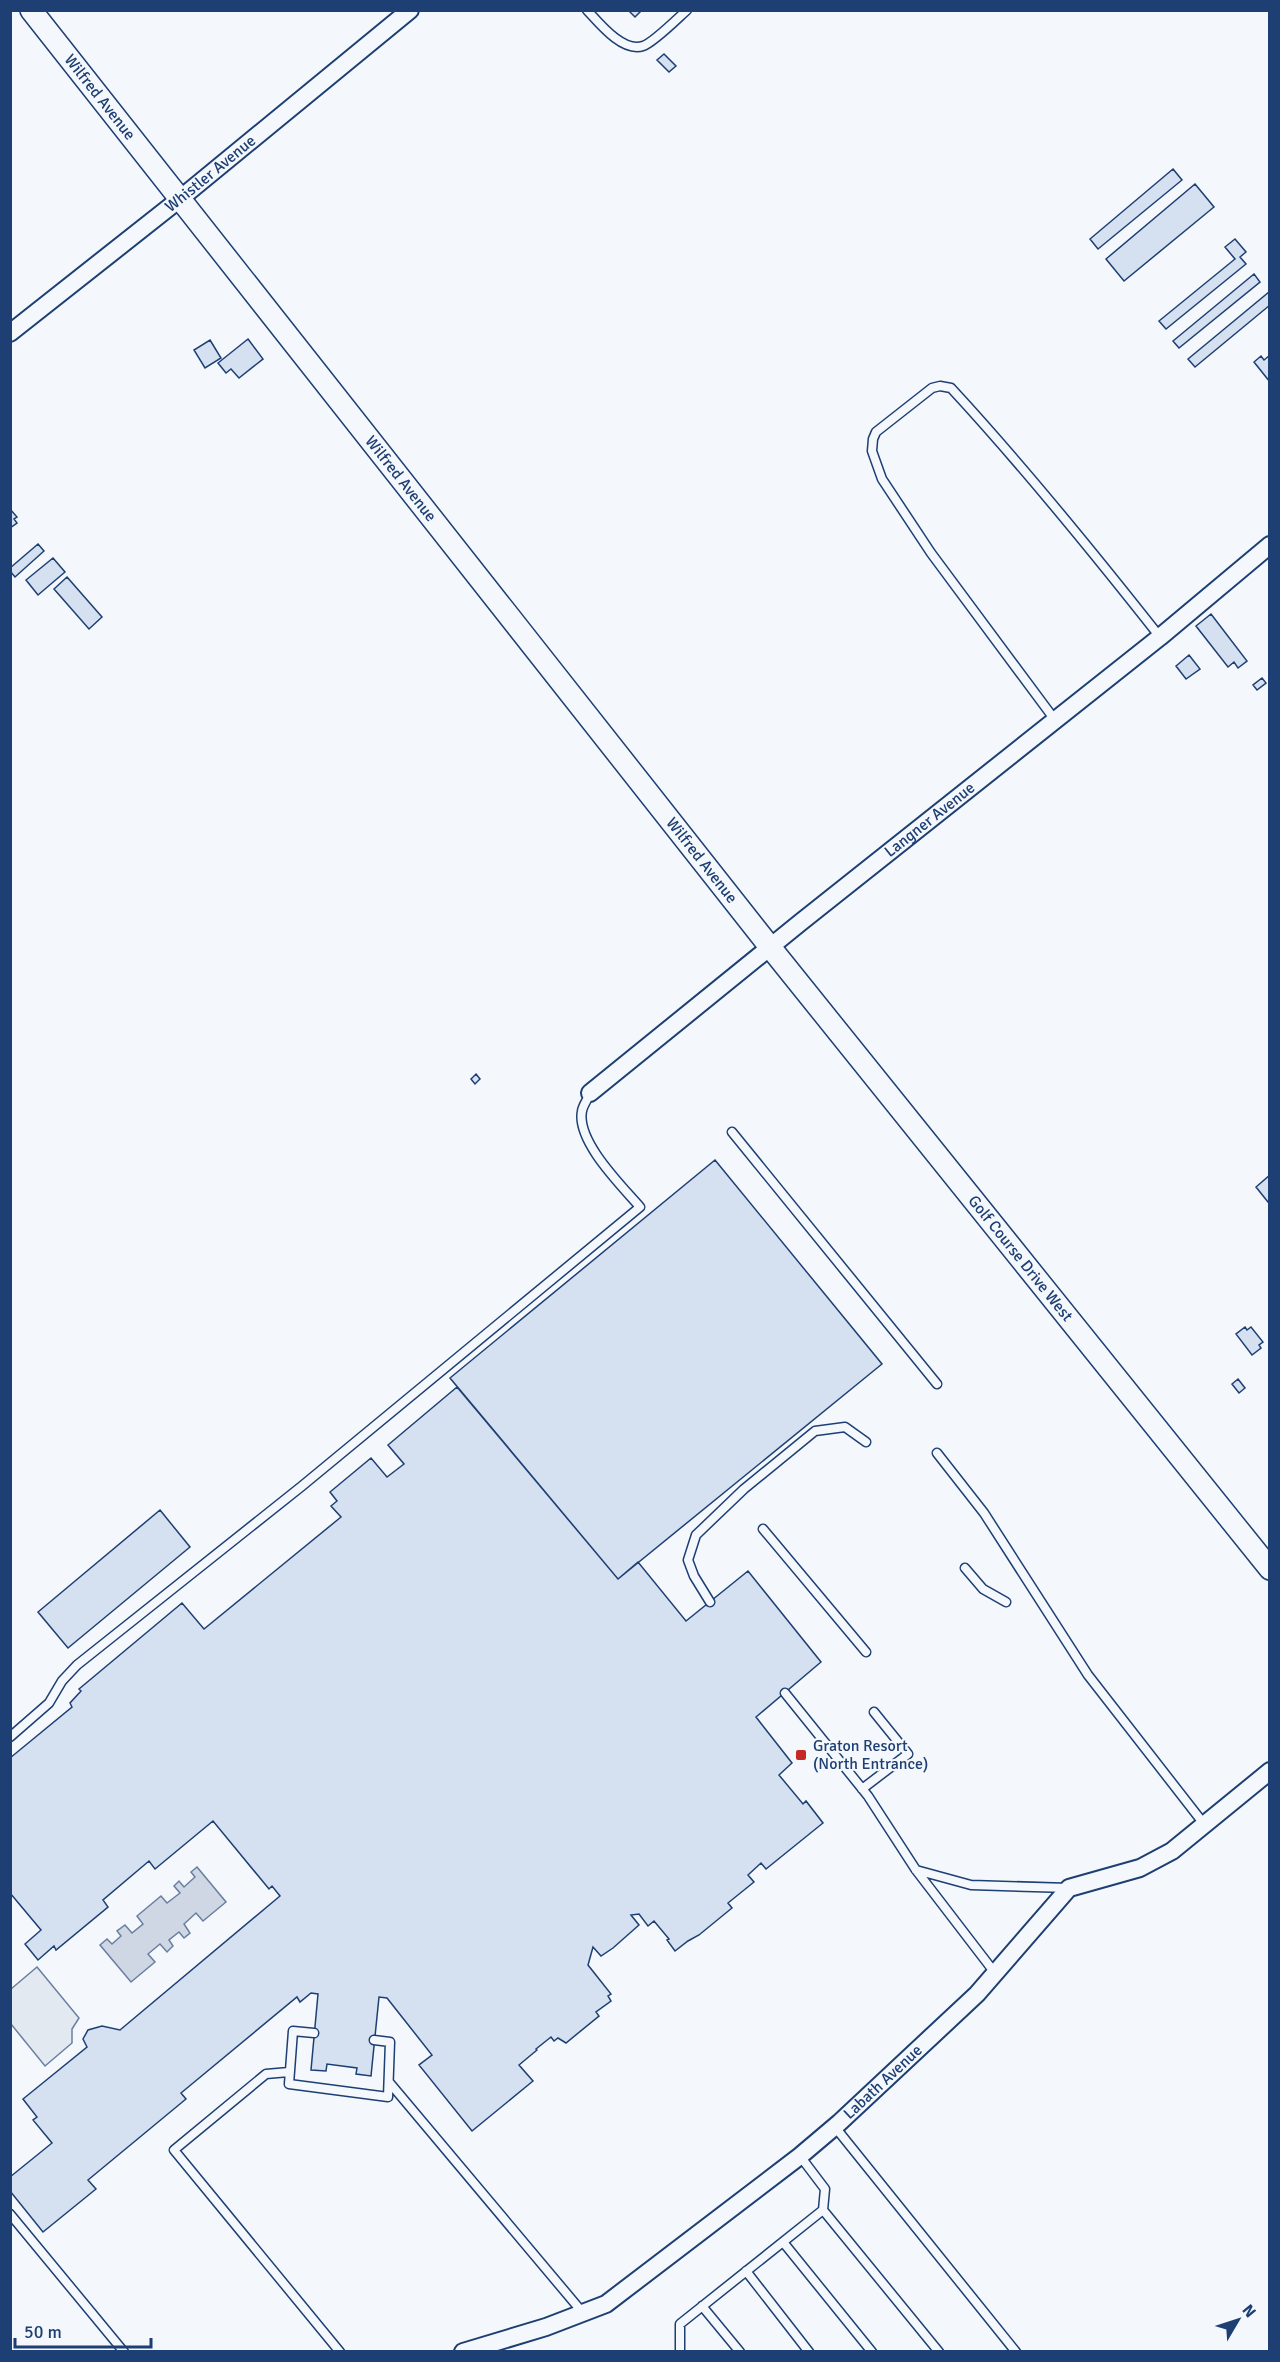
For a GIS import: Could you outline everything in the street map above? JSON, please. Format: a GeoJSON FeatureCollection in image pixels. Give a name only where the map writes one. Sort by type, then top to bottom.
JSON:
{"type":"FeatureCollection","features":[{"type":"Feature","properties":{"kind":"street","name":"Wilfred Avenue"},"geometry":{"type":"LineString","coordinates":[[31,10],[770,947]]}},
{"type":"Feature","properties":{"kind":"street","name":"Whistler Avenue"},"geometry":{"type":"LineString","coordinates":[[10,333],[181,198],[410,10]]}},
{"type":"Feature","properties":{"kind":"street","name":"Langner Avenue"},"geometry":{"type":"LineString","coordinates":[[590,1093],[1160,637],[1269,545]]}},
{"type":"Feature","properties":{"kind":"street","name":"Golf Course Drive West"},"geometry":{"type":"LineString","coordinates":[[770,947],[1269,1569]]}},
{"type":"Feature","properties":{"kind":"street"},"geometry":{"type":"LineString","coordinates":[[1069,1888],[1140,1868],[1172,1851],[1269,1771]]}},
{"type":"Feature","properties":{"kind":"street","name":"Labath Avenue"},"geometry":{"type":"LineString","coordinates":[[463,2352],[523,2335],[606,2304],[800,2156],[835,2127],[977,1994],[1069,1888]]}},
{"type":"Feature","properties":{"kind":"lane"},"geometry":{"type":"LineString","coordinates":[[587,10],[613,38],[633,47],[644,46],[687,10]]}},
{"type":"Feature","properties":{"kind":"lane"},"geometry":{"type":"LineString","coordinates":[[1055,720],[931,553],[882,479],[872,451],[876,432],[922,394],[936,386],[951,388],[1047,496],[1160,637]]}},
{"type":"Feature","properties":{"kind":"lane"},"geometry":{"type":"LineString","coordinates":[[10,1737],[49,1703],[70,1671],[302,1486],[640,1207],[597,1155],[585,1136],[582,1111],[590,1093]]}},
{"type":"Feature","properties":{"kind":"lane"},"geometry":{"type":"LineString","coordinates":[[732,1132],[937,1384]]}},
{"type":"Feature","properties":{"kind":"lane"},"geometry":{"type":"LineString","coordinates":[[710,1602],[694,1576],[688,1560],[696,1535],[706,1524],[744,1489],[815,1431],[845,1427],[866,1442]]}},
{"type":"Feature","properties":{"kind":"lane"},"geometry":{"type":"LineString","coordinates":[[938,1454],[984,1513],[1088,1675],[1204,1824]]}},
{"type":"Feature","properties":{"kind":"lane"},"geometry":{"type":"LineString","coordinates":[[763,1528],[866,1652]]}},
{"type":"Feature","properties":{"kind":"lane"},"geometry":{"type":"LineString","coordinates":[[965,1568],[983,1589],[1006,1602]]}},
{"type":"Feature","properties":{"kind":"lane"},"geometry":{"type":"LineString","coordinates":[[785,1693],[862,1789],[890,1827],[916,1870],[995,1973]]}},
{"type":"Feature","properties":{"kind":"lane"},"geometry":{"type":"LineString","coordinates":[[862,1789],[908,1754],[874,1712]]}},
{"type":"Feature","properties":{"kind":"lane"},"geometry":{"type":"LineString","coordinates":[[916,1870],[971,1885],[1069,1888]]}},
{"type":"Feature","properties":{"kind":"lane"},"geometry":{"type":"LineString","coordinates":[[315,2033],[293,2031],[288,2084],[388,2097],[390,2042],[374,2040]]}},
{"type":"Feature","properties":{"kind":"lane"},"geometry":{"type":"LineString","coordinates":[[289,2072],[266,2074],[174,2150],[340,2352]]}},
{"type":"Feature","properties":{"kind":"lane"},"geometry":{"type":"LineString","coordinates":[[389,2082],[584,2313]]}},
{"type":"Feature","properties":{"kind":"lane"},"geometry":{"type":"LineString","coordinates":[[835,2127],[1016,2352]]}},
{"type":"Feature","properties":{"kind":"lane"},"geometry":{"type":"LineString","coordinates":[[800,2156],[825,2189],[823,2210],[939,2352]]}},
{"type":"Feature","properties":{"kind":"lane"},"geometry":{"type":"LineString","coordinates":[[680,2352],[680,2324],[823,2210]]}},
{"type":"Feature","properties":{"kind":"lane"},"geometry":{"type":"LineString","coordinates":[[10,2214],[124,2352]]}},
{"type":"Feature","properties":{"kind":"lane"},"geometry":{"type":"LineString","coordinates":[[783,2242],[872,2352]]}},
{"type":"Feature","properties":{"kind":"lane"},"geometry":{"type":"LineString","coordinates":[[746,2271],[809,2352]]}},
{"type":"Feature","properties":{"kind":"lane"},"geometry":{"type":"LineString","coordinates":[[702,2306],[740,2352]]}},
{"type":"Feature","properties":{"kind":"shaded area"},"geometry":{"type":"Polygon","coordinates":[[[197,1867],[226,1902],[203,1921],[196,1913],[184,1924],[190,1933],[184,1938],[179,1932],[169,1940],[173,1946],[167,1952],[160,1944],[148,1954],[155,1962],[131,1982],[100,1945],[107,1939],[112,1944],[121,1936],[117,1931],[125,1925],[132,1933],[143,1924],[137,1916],[161,1896],[167,1903],[180,1893],[174,1886],[179,1881],[184,1887],[195,1877],[191,1872],[197,1867]]]}},
{"type":"Feature","properties":{"kind":"shaded area"},"geometry":{"type":"Polygon","coordinates":[[[37,1967],[79,2018],[72,2029],[72,2043],[45,2066],[11,2024],[11,1989],[37,1967]]]}},
{"type":"Feature","properties":{"kind":"building"},"geometry":{"type":"Polygon","coordinates":[[[628,10],[642,10],[635,17],[628,10]]]}},
{"type":"Feature","properties":{"kind":"building"},"geometry":{"type":"Polygon","coordinates":[[[664,54],[676,66],[669,72],[657,60],[664,54]]]}},
{"type":"Feature","properties":{"kind":"building"},"geometry":{"type":"Polygon","coordinates":[[[1173,169],[1182,180],[1098,249],[1090,239],[1173,169]]]}},
{"type":"Feature","properties":{"kind":"building"},"geometry":{"type":"Polygon","coordinates":[[[1195,184],[1214,207],[1124,281],[1106,259],[1195,184]]]}},
{"type":"Feature","properties":{"kind":"building"},"geometry":{"type":"Polygon","coordinates":[[[1235,239],[1246,252],[1240,257],[1246,264],[1166,329],[1159,321],[1235,259],[1225,247],[1235,239]]]}},
{"type":"Feature","properties":{"kind":"building"},"geometry":{"type":"Polygon","coordinates":[[[1254,274],[1260,282],[1179,348],[1173,341],[1254,274]]]}},
{"type":"Feature","properties":{"kind":"building"},"geometry":{"type":"Polygon","coordinates":[[[1269,292],[1270,305],[1195,367],[1188,359],[1269,292]]]}},
{"type":"Feature","properties":{"kind":"building"},"geometry":{"type":"Polygon","coordinates":[[[248,339],[263,359],[239,378],[231,369],[226,373],[218,363],[248,339]]]}},
{"type":"Feature","properties":{"kind":"building"},"geometry":{"type":"Polygon","coordinates":[[[210,340],[221,358],[205,368],[194,350],[210,340]]]}},
{"type":"Feature","properties":{"kind":"building"},"geometry":{"type":"Polygon","coordinates":[[[1270,355],[1270,382],[1254,362],[1261,356],[1264,360],[1270,355]]]}},
{"type":"Feature","properties":{"kind":"building"},"geometry":{"type":"Polygon","coordinates":[[[10,509],[17,517],[14,519],[17,523],[10,528],[10,509]]]}},
{"type":"Feature","properties":{"kind":"building"},"geometry":{"type":"Polygon","coordinates":[[[38,544],[44,551],[15,577],[10,568],[38,544]]]}},
{"type":"Feature","properties":{"kind":"building"},"geometry":{"type":"Polygon","coordinates":[[[53,558],[65,572],[38,595],[26,580],[53,558]]]}},
{"type":"Feature","properties":{"kind":"building"},"geometry":{"type":"Polygon","coordinates":[[[67,577],[102,617],[89,629],[54,589],[67,577]]]}},
{"type":"Feature","properties":{"kind":"building"},"geometry":{"type":"Polygon","coordinates":[[[1211,614],[1247,661],[1238,668],[1234,662],[1228,667],[1196,626],[1211,614]]]}},
{"type":"Feature","properties":{"kind":"building"},"geometry":{"type":"Polygon","coordinates":[[[1189,655],[1200,669],[1186,679],[1176,666],[1189,655]]]}},
{"type":"Feature","properties":{"kind":"building"},"geometry":{"type":"Polygon","coordinates":[[[1262,678],[1266,683],[1257,690],[1253,685],[1262,678]]]}},
{"type":"Feature","properties":{"kind":"building"},"geometry":{"type":"Polygon","coordinates":[[[476,1074],[480,1079],[475,1084],[471,1079],[476,1074]]]}},
{"type":"Feature","properties":{"kind":"building"},"geometry":{"type":"Polygon","coordinates":[[[715,1160],[882,1364],[618,1579],[450,1378],[715,1160]]]}},
{"type":"Feature","properties":{"kind":"building"},"geometry":{"type":"Polygon","coordinates":[[[1270,1175],[1270,1201],[1268,1202],[1256,1187],[1270,1175]]]}},
{"type":"Feature","properties":{"kind":"building"},"geometry":{"type":"Polygon","coordinates":[[[1245,1327],[1247,1330],[1251,1327],[1263,1342],[1259,1345],[1261,1348],[1252,1355],[1236,1334],[1245,1327]]]}},
{"type":"Feature","properties":{"kind":"building"},"geometry":{"type":"Polygon","coordinates":[[[1238,1379],[1245,1388],[1239,1393],[1232,1384],[1238,1379]]]}},
{"type":"Feature","properties":{"kind":"building"},"geometry":{"type":"Polygon","coordinates":[[[457,1387],[618,1579],[638,1562],[686,1621],[748,1571],[821,1662],[756,1717],[792,1763],[779,1775],[803,1804],[806,1801],[823,1823],[766,1869],[761,1863],[748,1875],[754,1882],[728,1903],[732,1908],[675,1951],[667,1940],[669,1939],[654,1921],[648,1926],[639,1914],[631,1915],[639,1925],[613,1948],[601,1956],[593,1947],[588,1965],[611,1994],[608,1996],[611,2001],[596,2012],[599,2016],[566,2043],[558,2038],[554,2041],[551,2037],[536,2049],[519,2065],[533,2081],[472,2131],[419,2065],[432,2055],[387,1998],[379,1997],[371,2076],[356,2074],[357,2068],[327,2064],[326,2071],[311,2070],[318,1994],[311,1993],[300,2002],[297,1997],[181,2093],[186,2099],[88,2180],[96,2189],[43,2232],[10,2191],[10,2177],[52,2143],[33,2120],[37,2117],[23,2099],[87,2047],[83,2039],[88,2030],[102,2026],[120,2030],[280,1896],[272,1886],[269,1889],[213,1821],[155,1869],[149,1861],[103,1900],[108,1907],[56,1950],[54,1946],[38,1960],[25,1944],[41,1930],[10,1893],[10,1758],[72,1707],[70,1703],[81,1691],[79,1689],[182,1603],[204,1629],[341,1517],[331,1506],[337,1501],[330,1492],[371,1458],[387,1477],[404,1464],[388,1445],[457,1387]]]}},
{"type":"Feature","properties":{"kind":"building"},"geometry":{"type":"Polygon","coordinates":[[[160,1510],[190,1547],[68,1648],[38,1612],[160,1510]]]}},
{"type":"Feature","properties":{"kind":"place","name":"Graton Resort (North Entrance)"},"geometry":{"type":"Point","coordinates":[801,1755]}}]}
